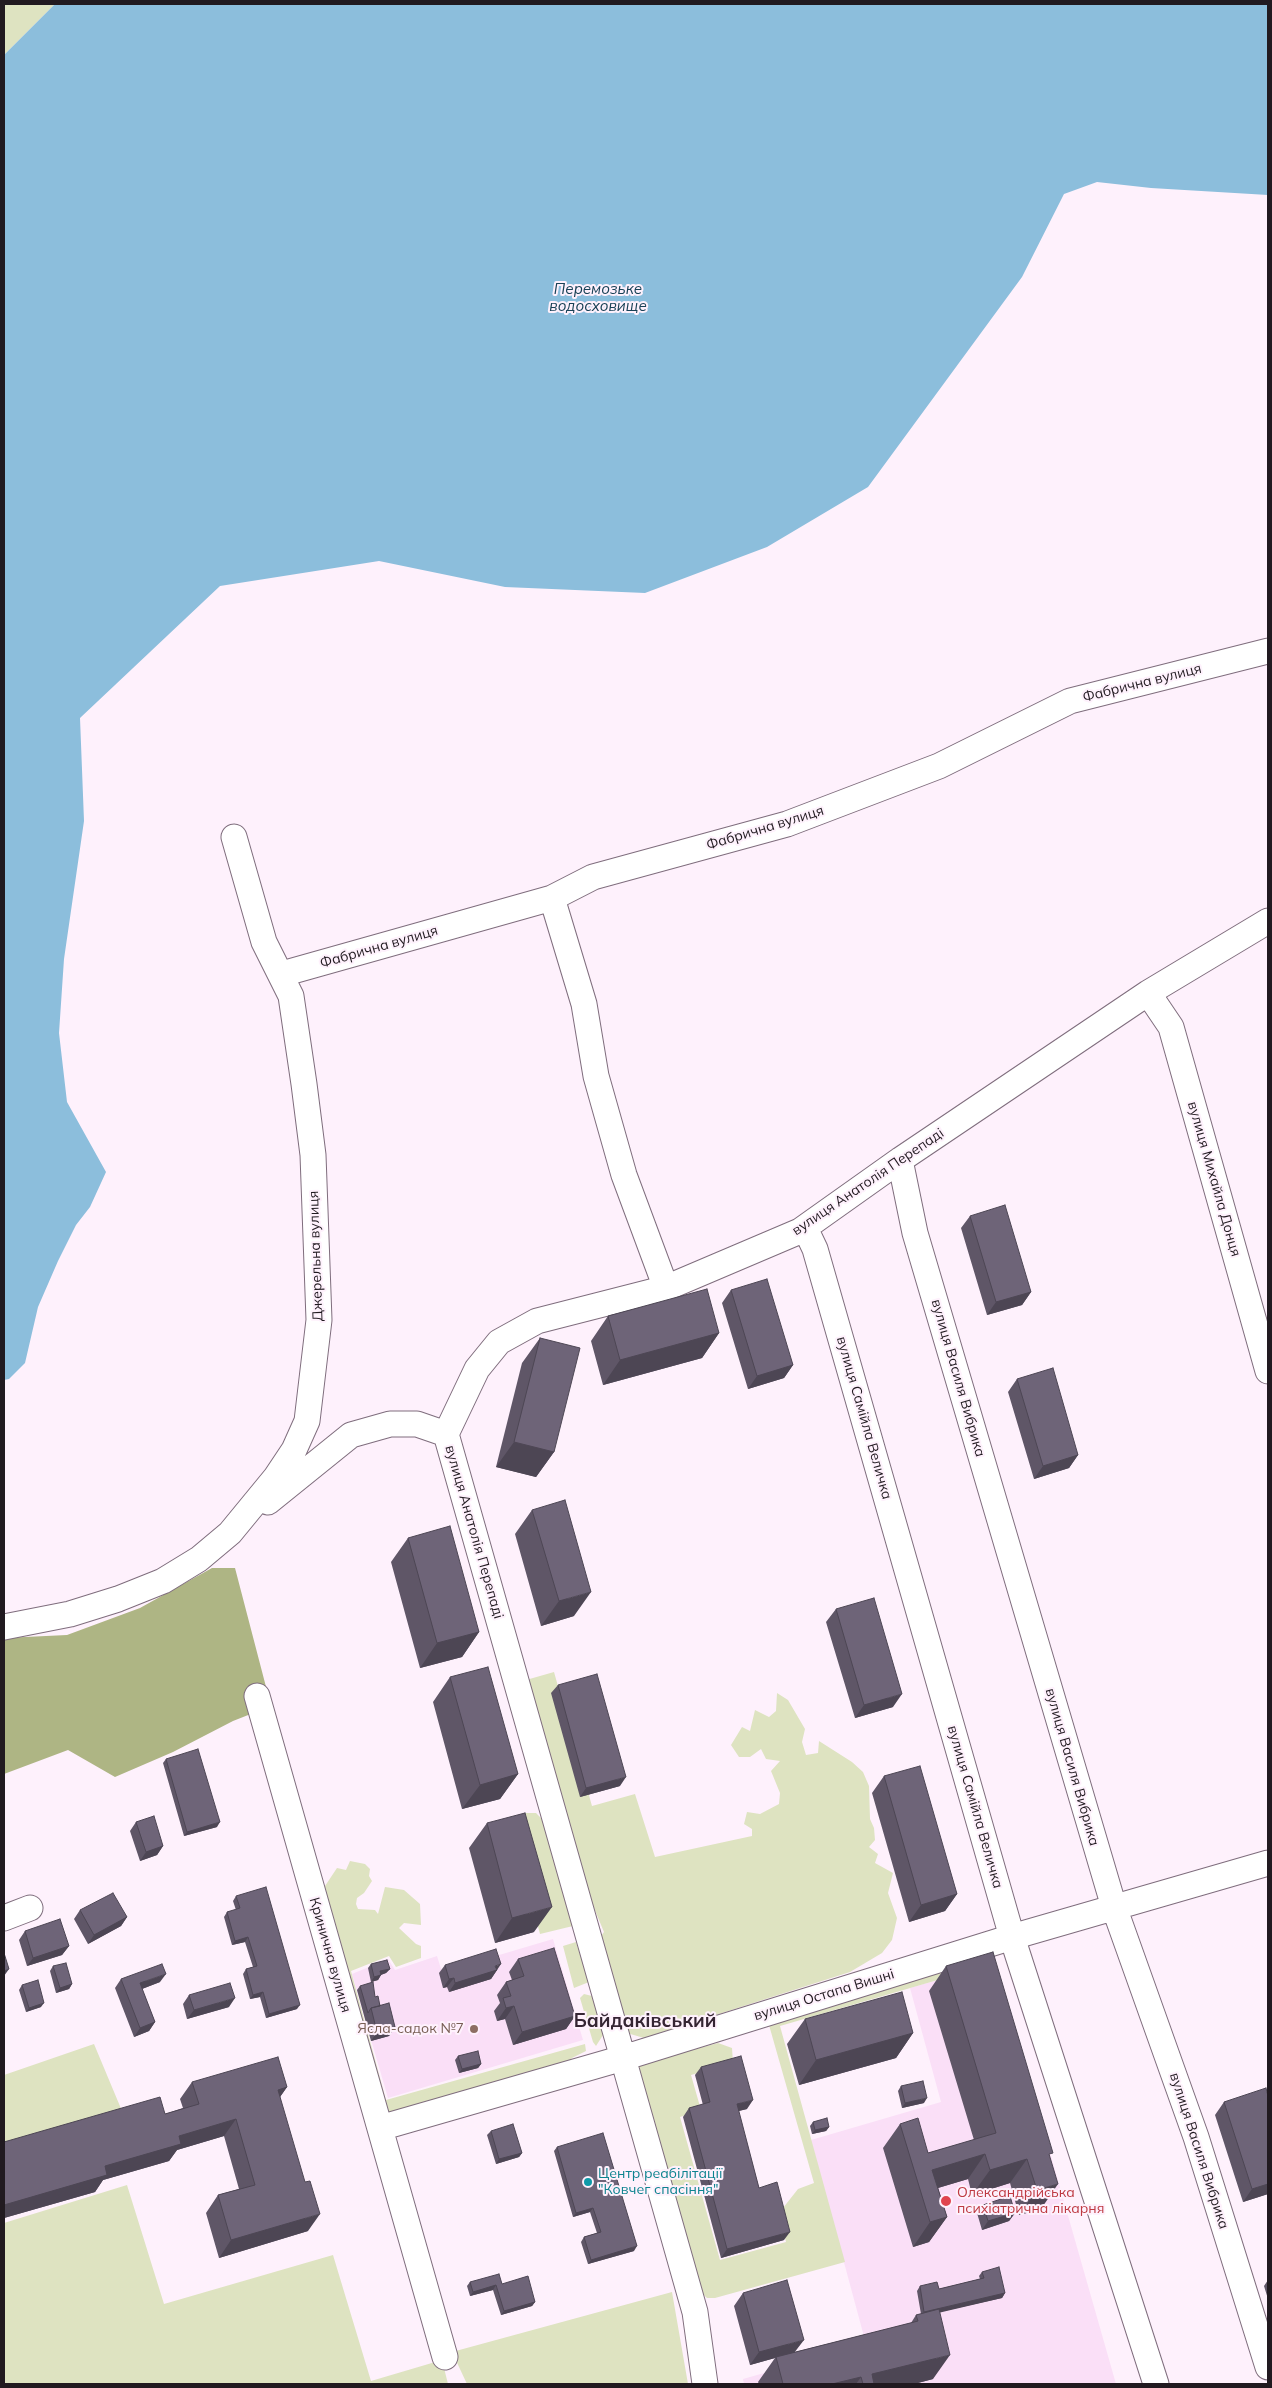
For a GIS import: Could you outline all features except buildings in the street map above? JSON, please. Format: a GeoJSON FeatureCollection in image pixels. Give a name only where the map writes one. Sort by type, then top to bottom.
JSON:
{"type":"FeatureCollection","features":[{"type":"Feature","properties":{"kind":"street","name":"Фабрична вулиця"},"geometry":{"type":"LineString","coordinates":[[282,974],[552,898],[594,877],[787,824],[939,766],[1070,701],[1268,651]]}},
{"type":"Feature","properties":{"kind":"street","name":"Джерельна вулиця"},"geometry":{"type":"LineString","coordinates":[[4,1628],[70,1614],[163,1582],[199,1558],[230,1533],[290,1457],[307,1421],[319,1320],[312,1155],[291,996],[282,974],[264,942],[234,837]]}},
{"type":"Feature","properties":{"kind":"street"},"geometry":{"type":"LineString","coordinates":[[552,898],[584,1004],[596,1076],[624,1175],[666,1288]]}},
{"type":"Feature","properties":{"kind":"street","name":"вулиця Анатолія Перепаді"},"geometry":{"type":"LineString","coordinates":[[705,2384],[695,2312],[446,1434],[477,1369],[499,1342],[538,1321],[666,1288],[805,1228],[900,1160],[1148,993],[1268,921]]}},
{"type":"Feature","properties":{"kind":"street","name":"вулиця Михайла Донця"},"geometry":{"type":"LineString","coordinates":[[1148,993],[1171,1027],[1268,1372]]}},
{"type":"Feature","properties":{"kind":"street","name":"вулиця Василя Вибрика"},"geometry":{"type":"LineString","coordinates":[[900,1160],[915,1233],[1114,1907],[1196,2137],[1268,2366]]}},
{"type":"Feature","properties":{"kind":"street","name":"вулиця Самійла Величка"},"geometry":{"type":"LineString","coordinates":[[805,1228],[815,1249],[1012,1937],[1156,2384]]}},
{"type":"Feature","properties":{"kind":"street"},"geometry":{"type":"LineString","coordinates":[[230,1533],[351,1435],[390,1424],[417,1424],[446,1434]]}},
{"type":"Feature","properties":{"kind":"street","name":"Кринична вулиця"},"geometry":{"type":"LineString","coordinates":[[257,1696],[445,2358]]}},
{"type":"Feature","properties":{"kind":"street","name":"вулиця Остапа Вишні"},"geometry":{"type":"LineString","coordinates":[[380,2128],[623,2058],[1012,1937],[1268,1863]]}},
{"type":"Feature","properties":{"kind":"street"},"geometry":{"type":"LineString","coordinates":[[4,1918],[30,1908]]}},
{"type":"Feature","properties":{"kind":"shaded area","name":"Ясла-садок №7"},"geometry":{"type":"Polygon","coordinates":[[[553,1939],[583,2040],[388,2098],[352,1974],[388,1959],[395,1970],[437,1956],[442,1972],[553,1939]]]}},
{"type":"Feature","properties":{"kind":"shaded area","name":"Олександрійська психіатрична лікарня"},"geometry":{"type":"Polygon","coordinates":[[[996,1963],[1116,2384],[744,2384],[743,2379],[866,2344],[811,2140],[941,2102],[910,1988],[996,1963]]]}},
{"type":"Feature","properties":{"kind":"green space"},"geometry":{"type":"Polygon","coordinates":[[[4,4],[55,4],[4,55],[4,4]]]}},
{"type":"Feature","properties":{"kind":"green space"},"geometry":{"type":"Polygon","coordinates":[[[212,1568],[235,1568],[271,1706],[233,1721],[173,1752],[115,1777],[68,1750],[4,1774],[4,1638],[67,1635],[140,1608],[212,1568]]]}},
{"type":"Feature","properties":{"kind":"green space"},"geometry":{"type":"Polygon","coordinates":[[[554,1672],[592,1806],[635,1794],[655,1857],[752,1836],[752,1829],[744,1824],[747,1812],[760,1814],[779,1804],[780,1793],[771,1771],[780,1761],[766,1759],[761,1749],[750,1757],[739,1757],[731,1745],[742,1727],[750,1731],[755,1710],[769,1717],[776,1711],[777,1693],[788,1700],[805,1729],[802,1742],[806,1755],[818,1753],[819,1741],[852,1762],[863,1772],[869,1786],[870,1819],[874,1828],[875,1840],[869,1847],[878,1854],[875,1863],[893,1873],[888,1893],[897,1918],[892,1940],[882,1953],[850,1972],[644,2038],[627,2033],[601,1936],[604,1932],[591,1901],[526,1680],[554,1672]]]}},
{"type":"Feature","properties":{"kind":"green space"},"geometry":{"type":"Polygon","coordinates":[[[526,1813],[536,1813],[542,1819],[573,1926],[540,1934],[509,1819],[526,1813]]]}},
{"type":"Feature","properties":{"kind":"green space"},"geometry":{"type":"Polygon","coordinates":[[[350,1861],[365,1864],[370,1869],[369,1876],[372,1881],[364,1893],[357,1898],[356,1904],[358,1909],[375,1910],[378,1914],[385,1887],[404,1890],[420,1904],[421,1925],[404,1923],[399,1928],[416,1944],[421,1946],[421,1958],[396,1967],[389,1956],[351,1971],[386,2100],[585,2044],[586,2051],[572,2058],[565,2065],[382,2119],[319,1887],[325,1886],[337,1868],[346,1870],[350,1861]]]}},
{"type":"Feature","properties":{"kind":"green space"},"geometry":{"type":"Polygon","coordinates":[[[576,1942],[589,1982],[574,1988],[563,1946],[576,1942]]]}},
{"type":"Feature","properties":{"kind":"green space"},"geometry":{"type":"Polygon","coordinates":[[[979,1954],[996,1963],[780,2026],[845,2262],[715,2298],[707,2298],[696,2288],[636,2074],[639,2064],[718,2043],[732,2048],[733,2063],[691,2075],[701,2110],[680,2117],[720,2260],[786,2242],[779,2213],[798,2189],[814,2183],[769,2025],[979,1954]]]}},
{"type":"Feature","properties":{"kind":"green space"},"geometry":{"type":"Polygon","coordinates":[[[584,1994],[592,1996],[603,2035],[596,2046],[593,2042],[580,1998],[584,1994]]]}},
{"type":"Feature","properties":{"kind":"green space"},"geometry":{"type":"Polygon","coordinates":[[[94,2044],[122,2111],[4,2147],[4,2075],[94,2044]]]}},
{"type":"Feature","properties":{"kind":"green space"},"geometry":{"type":"Polygon","coordinates":[[[127,2185],[164,2304],[333,2255],[371,2381],[442,2360],[448,2384],[4,2384],[4,2223],[127,2185]]]}},
{"type":"Feature","properties":{"kind":"green space"},"geometry":{"type":"Polygon","coordinates":[[[672,2292],[688,2384],[467,2384],[452,2352],[672,2292]]]}},
{"type":"Feature","properties":{"kind":"water","name":"Перемозьке водосховище"},"geometry":{"type":"Polygon","coordinates":[[[55,4],[1268,4],[1268,195],[1151,188],[1097,182],[1064,194],[1022,277],[868,487],[767,547],[645,593],[505,587],[379,561],[220,586],[80,718],[84,821],[64,959],[59,1033],[67,1102],[106,1172],[90,1207],[76,1225],[38,1307],[25,1363],[9,1379],[4,1380],[4,55],[55,4]]]}},
{"type":"Feature","properties":{"kind":"place","name":"Ясла-садок №7"},"geometry":{"type":"Point","coordinates":[474,2029]}},
{"type":"Feature","properties":{"kind":"place","name":"Центр реабілітації \"Ковчег спасіння\""},"geometry":{"type":"Point","coordinates":[588,2182]}},
{"type":"Feature","properties":{"kind":"place","name":"Олександрійська психіатрична лікарня"},"geometry":{"type":"Point","coordinates":[946,2201]}},
{"type":"Feature","properties":{"kind":"district","name":"Байдаківський"},"geometry":{"type":"Point","coordinates":[645,2021]}}]}
